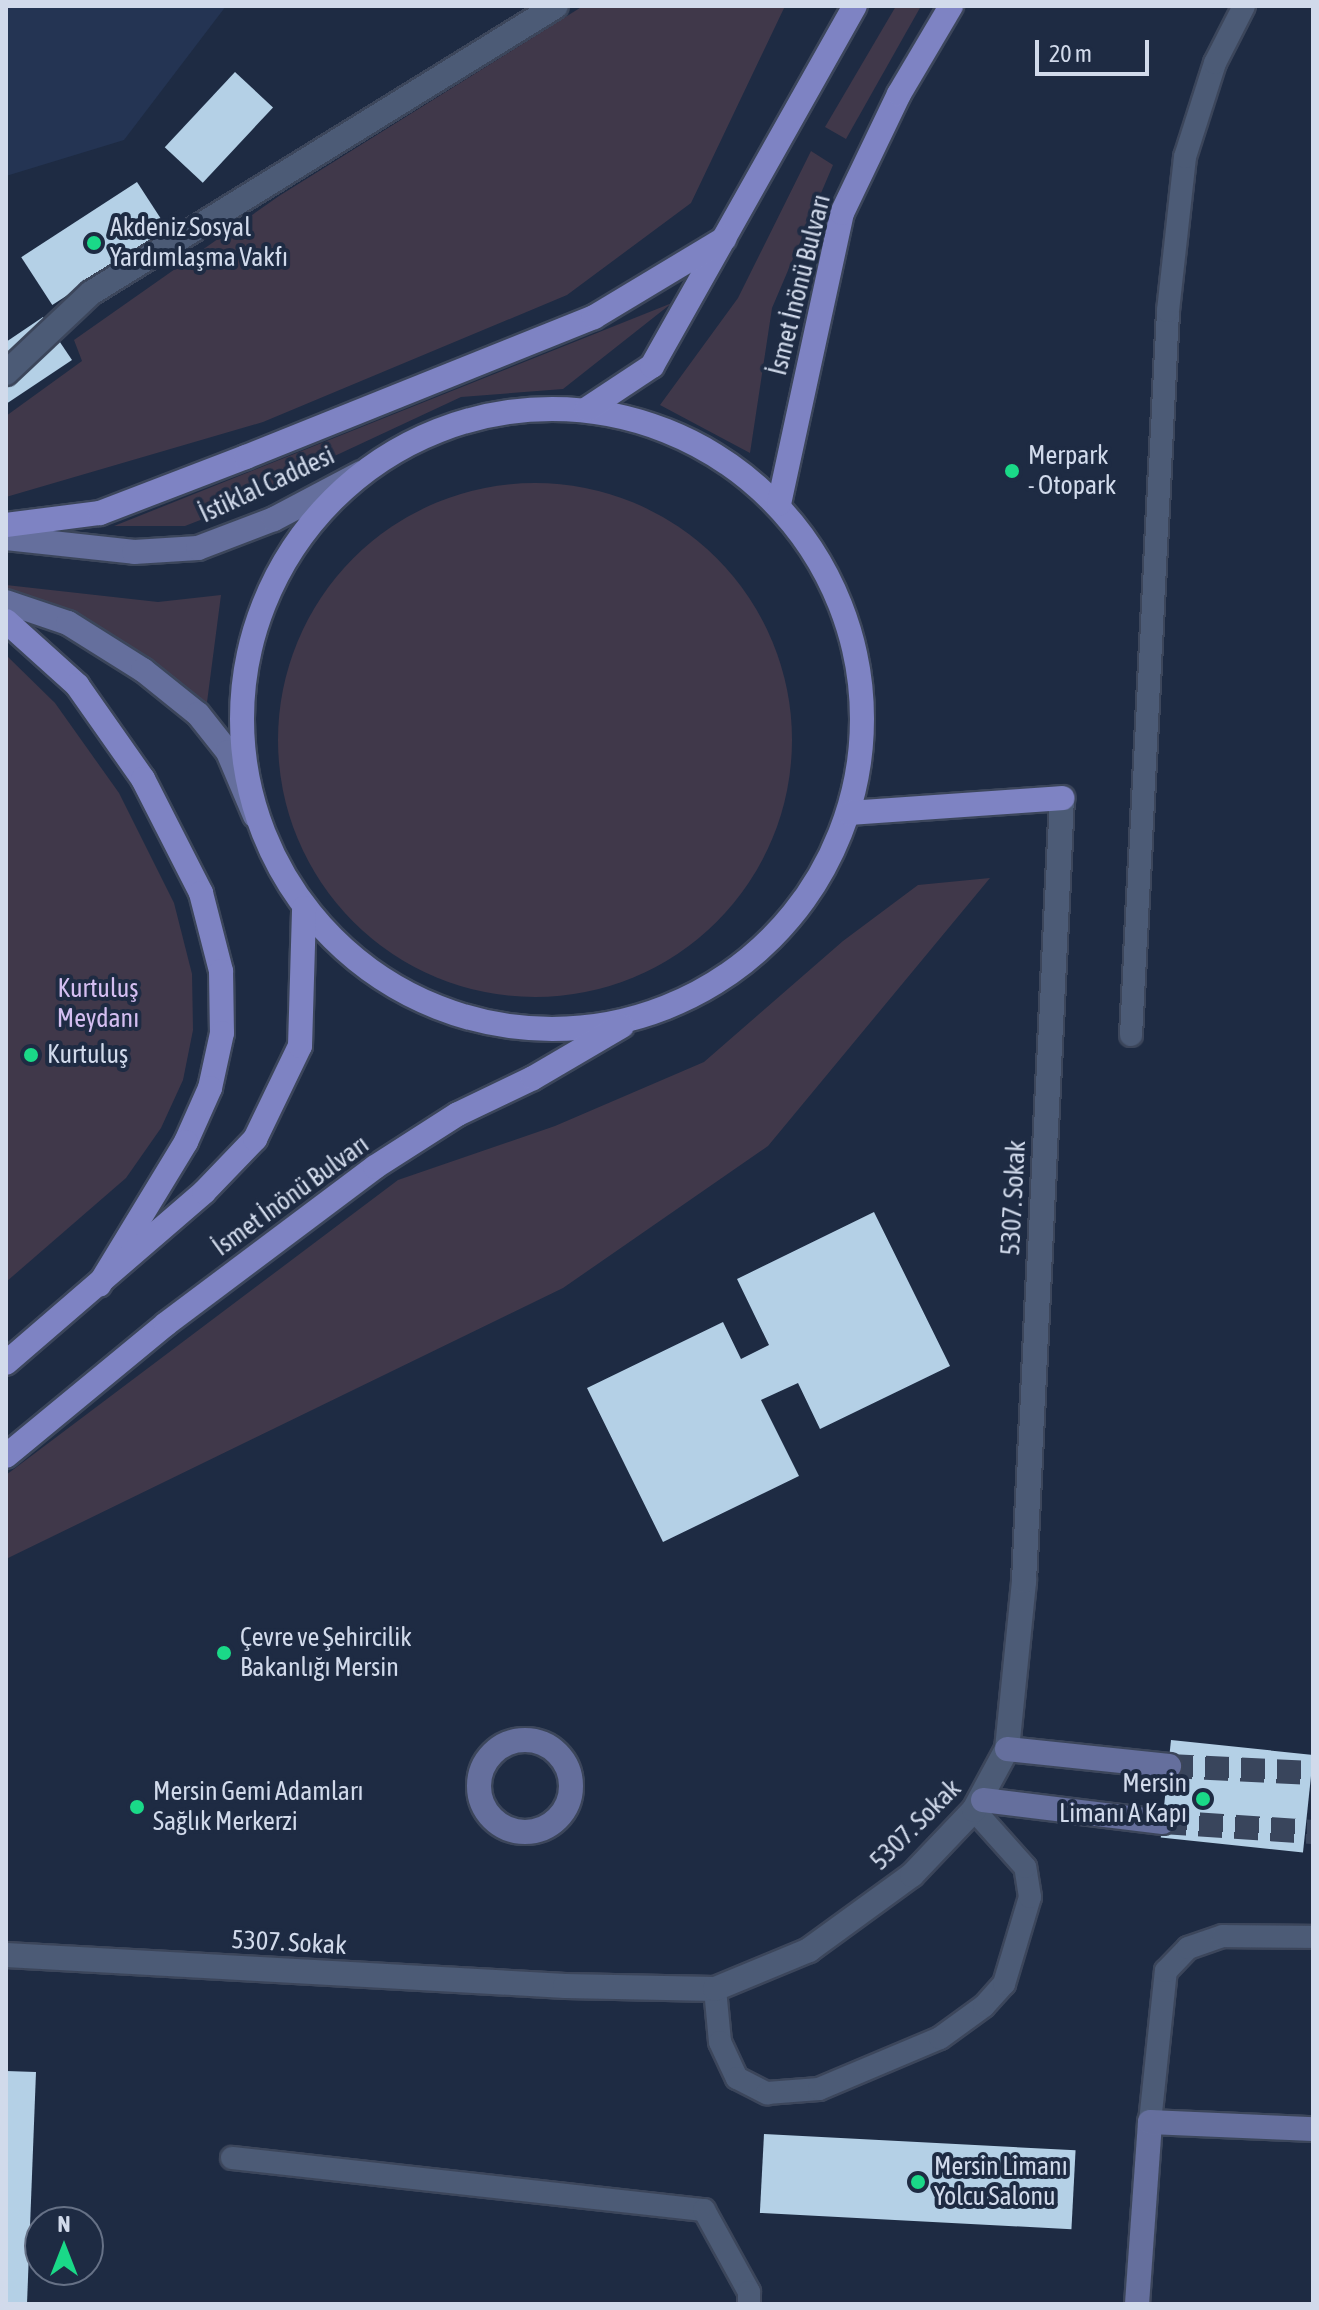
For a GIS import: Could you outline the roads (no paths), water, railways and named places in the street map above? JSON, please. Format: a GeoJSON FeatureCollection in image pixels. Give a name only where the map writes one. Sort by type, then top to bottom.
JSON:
{"type":"FeatureCollection","features":[{"type":"Feature","properties":{"kind":"main road"},"geometry":{"type":"LineString","coordinates":[[587,409],[652,366],[855,6]]}},
{"type":"Feature","properties":{"kind":"main road","name":"İsmet İnönü Bulvarı"},"geometry":{"type":"LineString","coordinates":[[779,504],[842,213],[899,94],[951,6]]}},
{"type":"Feature","properties":{"kind":"main road"},"geometry":{"type":"LineString","coordinates":[[6,525],[100,513],[246,457],[594,317],[724,239]]}},
{"type":"Feature","properties":{"kind":"main road"},"geometry":{"type":"LineString","coordinates":[[6,602],[68,623],[143,670],[198,714],[228,752],[255,816],[276,864],[304,908],[368,968],[418,999],[488,1023],[562,1030],[634,1019],[706,989],[768,943],[817,883],[850,813],[864,716],[852,631],[823,563],[779,504],[723,458],[658,426],[587,409],[507,411],[430,432],[361,473],[306,527],[262,606],[244,665],[240,741],[255,816]]}},
{"type":"Feature","properties":{"kind":"main road","name":"İstiklal Caddesi"},"geometry":{"type":"LineString","coordinates":[[6,538],[134,552],[198,548],[274,519],[361,473]]}},
{"type":"Feature","properties":{"kind":"main road"},"geometry":{"type":"LineString","coordinates":[[6,621],[77,685],[143,779],[201,893],[221,971],[222,1033],[210,1088],[186,1142],[99,1285]]}},
{"type":"Feature","properties":{"kind":"main road"},"geometry":{"type":"LineString","coordinates":[[850,813],[1062,798]]}},
{"type":"Feature","properties":{"kind":"main road","name":"İsmet İnönü Bulvarı"},"geometry":{"type":"LineString","coordinates":[[6,1363],[99,1285],[255,1139],[300,1046],[304,908]]}},
{"type":"Feature","properties":{"kind":"main road","name":"İsmet İnönü Bulvarı"},"geometry":{"type":"LineString","coordinates":[[6,1456],[166,1324],[375,1167],[458,1114],[533,1078],[634,1019]]}},
{"type":"Feature","properties":{"kind":"main road"},"geometry":{"type":"LineString","coordinates":[[1007,1749],[1169,1766]]}},
{"type":"Feature","properties":{"kind":"main road"},"geometry":{"type":"LineString","coordinates":[[978,1805],[1163,1822]]}},
{"type":"Feature","properties":{"kind":"main road"},"geometry":{"type":"LineString","coordinates":[[1137,2304],[1150,2122],[1313,2129]]}},
{"type":"Feature","properties":{"kind":"street"},"geometry":{"type":"LineString","coordinates":[[6,373],[91,293],[556,6]]}},
{"type":"Feature","properties":{"kind":"street","name":"5307. Sokak"},"geometry":{"type":"LineString","coordinates":[[6,1955],[565,1986],[715,1989],[809,1950],[912,1875],[978,1805],[1007,1749],[1024,1581],[1062,798]]}},
{"type":"Feature","properties":{"kind":"lane"},"geometry":{"type":"LineString","coordinates":[[1131,1035],[1168,311],[1181,188],[1185,157],[1215,63],[1244,6]]}},
{"type":"Feature","properties":{"kind":"lane"},"geometry":{"type":"LineString","coordinates":[[715,1989],[720,2042],[737,2078],[767,2093],[819,2089],[940,2038],[984,2006],[1004,1984],[1030,1897],[1025,1867],[978,1805]]}},
{"type":"Feature","properties":{"kind":"lane"},"geometry":{"type":"LineString","coordinates":[[1150,2122],[1166,1971],[1188,1948],[1223,1936],[1313,1937]]}},
{"type":"Feature","properties":{"kind":"lane"},"geometry":{"type":"LineString","coordinates":[[232,2158],[704,2210],[749,2292],[749,2304]]}},
{"type":"Feature","properties":{"kind":"tunnel"},"geometry":{"type":"LineString","coordinates":[[1169,1766],[1313,1773]]}},
{"type":"Feature","properties":{"kind":"tunnel"},"geometry":{"type":"LineString","coordinates":[[1163,1822],[1313,1832]]}},
{"type":"Feature","properties":{"kind":"place","name":"Akdeniz Sosyal Yardımlaşma Vakfı"},"geometry":{"type":"Point","coordinates":[94,243]}},
{"type":"Feature","properties":{"kind":"place","name":"Merpark - Otopark"},"geometry":{"type":"Point","coordinates":[1012,471]}},
{"type":"Feature","properties":{"kind":"place","name":"Kurtuluş"},"geometry":{"type":"Point","coordinates":[31,1055]}},
{"type":"Feature","properties":{"kind":"place","name":"Çevre ve Şehircilik Bakanlığı Mersin"},"geometry":{"type":"Point","coordinates":[224,1653]}},
{"type":"Feature","properties":{"kind":"place","name":"Mersin Limanı A Kapı"},"geometry":{"type":"Point","coordinates":[1203,1799]}},
{"type":"Feature","properties":{"kind":"place","name":"Mersin Gemi Adamları Sağlık Merkerzi"},"geometry":{"type":"Point","coordinates":[137,1807]}},
{"type":"Feature","properties":{"kind":"place","name":"Mersin Limanı Yolcu Salonu"},"geometry":{"type":"Point","coordinates":[918,2182]}},
{"type":"Feature","properties":{"kind":"park label","name":"Kurtuluş Meydanı"},"geometry":{"type":"Point","coordinates":[98,1004]}}]}
